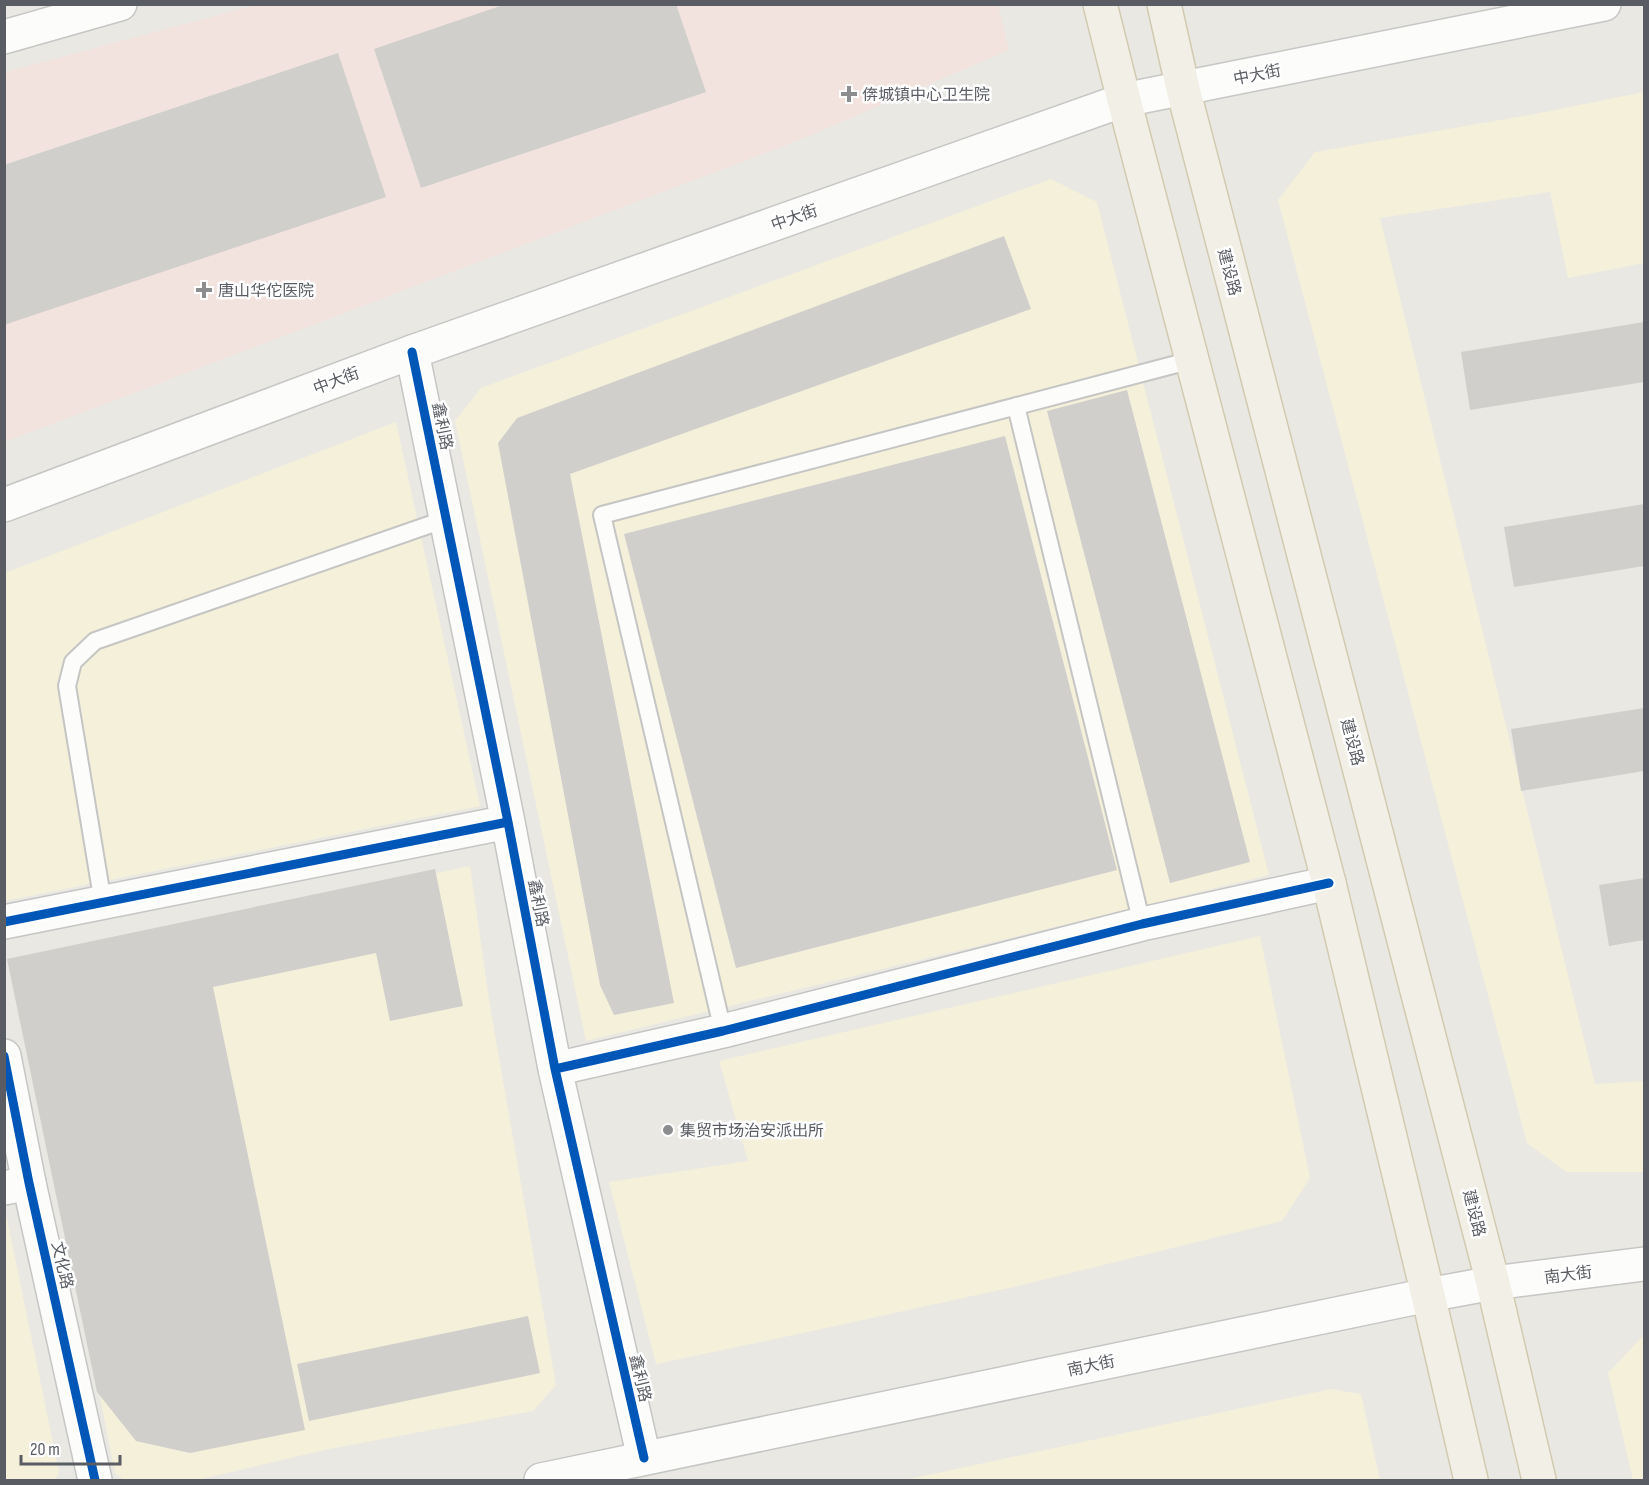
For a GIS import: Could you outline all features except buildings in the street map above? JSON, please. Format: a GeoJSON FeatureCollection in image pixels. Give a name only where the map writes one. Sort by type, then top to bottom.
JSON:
{"type":"FeatureCollection","features":[{"type":"Feature","properties":{"kind":"main road"},"geometry":{"type":"LineString","coordinates":[[1101,4],[1124,100],[1329,883],[1471,1480]]}},
{"type":"Feature","properties":{"kind":"main road","name":"建设路"},"geometry":{"type":"LineString","coordinates":[[1164,4],[1183,89],[1493,1283],[1539,1480]]}},
{"type":"Feature","properties":{"kind":"street"},"geometry":{"type":"LineString","coordinates":[[4,37],[120,4]]}},
{"type":"Feature","properties":{"kind":"street","name":"中大街"},"geometry":{"type":"LineString","coordinates":[[4,505],[412,352],[1124,100],[1604,4]]}},
{"type":"Feature","properties":{"kind":"street","name":"鑫利路"},"geometry":{"type":"LineString","coordinates":[[412,352],[508,822],[555,1069],[644,1458]]}},
{"type":"Feature","properties":{"kind":"street"},"geometry":{"type":"LineString","coordinates":[[4,922],[508,822]]}},
{"type":"Feature","properties":{"kind":"street"},"geometry":{"type":"LineString","coordinates":[[555,1069],[723,1031],[1142,924],[1329,883]]}},
{"type":"Feature","properties":{"kind":"street","name":"文化路"},"geometry":{"type":"LineString","coordinates":[[4,1056],[17,1186],[96,1480]]}},
{"type":"Feature","properties":{"kind":"street","name":"南大街"},"geometry":{"type":"LineString","coordinates":[[541,1480],[1428,1295],[1493,1283],[1644,1264]]}},
{"type":"Feature","properties":{"kind":"lane"},"geometry":{"type":"LineString","coordinates":[[723,1031],[602,516],[1192,360]]}},
{"type":"Feature","properties":{"kind":"lane"},"geometry":{"type":"LineString","coordinates":[[1017,406],[1142,924]]}},
{"type":"Feature","properties":{"kind":"lane"},"geometry":{"type":"LineString","coordinates":[[103,903],[67,686],[73,662],[95,641],[446,519]]}},
{"type":"Feature","properties":{"kind":"shaded area","name":"唐山华佗医院"},"geometry":{"type":"Polygon","coordinates":[[[256,5],[998,5],[1009,50],[802,139],[5,442],[5,72],[256,5]]]}},
{"type":"Feature","properties":{"kind":"shaded area"},"geometry":{"type":"Polygon","coordinates":[[[1644,92],[1644,263],[1568,278],[1550,192],[1380,218],[1595,1084],[1644,1081],[1644,1172],[1566,1172],[1527,1143],[1278,200],[1315,152],[1535,114],[1644,92]]]}},
{"type":"Feature","properties":{"kind":"shaded area"},"geometry":{"type":"Polygon","coordinates":[[[1051,179],[1097,202],[1269,875],[586,1041],[455,421],[481,388],[1051,179]]]}},
{"type":"Feature","properties":{"kind":"shaded area"},"geometry":{"type":"Polygon","coordinates":[[[396,422],[480,806],[5,901],[5,573],[396,422]]]}},
{"type":"Feature","properties":{"kind":"shaded area"},"geometry":{"type":"Polygon","coordinates":[[[470,866],[489,1000],[556,1385],[533,1411],[329,1449],[197,1480],[124,1480],[115,1473],[15,964],[470,866]]]}},
{"type":"Feature","properties":{"kind":"shaded area"},"geometry":{"type":"Polygon","coordinates":[[[1260,936],[1310,1178],[1282,1221],[1022,1285],[656,1364],[609,1182],[748,1161],[719,1061],[1260,936]]]}},
{"type":"Feature","properties":{"kind":"shaded area"},"geometry":{"type":"Polygon","coordinates":[[[5,1209],[59,1472],[55,1480],[5,1480],[5,1209]]]}},
{"type":"Feature","properties":{"kind":"shaded area"},"geometry":{"type":"Polygon","coordinates":[[[1644,1335],[1644,1480],[1633,1480],[1608,1373],[1644,1335]]]}},
{"type":"Feature","properties":{"kind":"shaded area"},"geometry":{"type":"Polygon","coordinates":[[[1331,1389],[1361,1394],[1380,1480],[904,1480],[1331,1389]]]}},
{"type":"Feature","properties":{"kind":"cycle path"},"geometry":{"type":"LineString","coordinates":[[412,352],[508,822],[555,1069],[644,1458]]}},
{"type":"Feature","properties":{"kind":"cycle path"},"geometry":{"type":"LineString","coordinates":[[4,922],[508,822]]}},
{"type":"Feature","properties":{"kind":"cycle path"},"geometry":{"type":"LineString","coordinates":[[555,1069],[723,1031],[1142,924],[1329,883]]}},
{"type":"Feature","properties":{"kind":"cycle path"},"geometry":{"type":"LineString","coordinates":[[4,1056],[29,1183],[95,1480]]}},
{"type":"Feature","properties":{"kind":"place","name":"倴城镇中心卫生院"},"geometry":{"type":"Point","coordinates":[849,94]}},
{"type":"Feature","properties":{"kind":"place","name":"唐山华佗医院"},"geometry":{"type":"Point","coordinates":[204,290]}},
{"type":"Feature","properties":{"kind":"place","name":"集贸市场治安派出所"},"geometry":{"type":"Point","coordinates":[668,1130]}}]}
